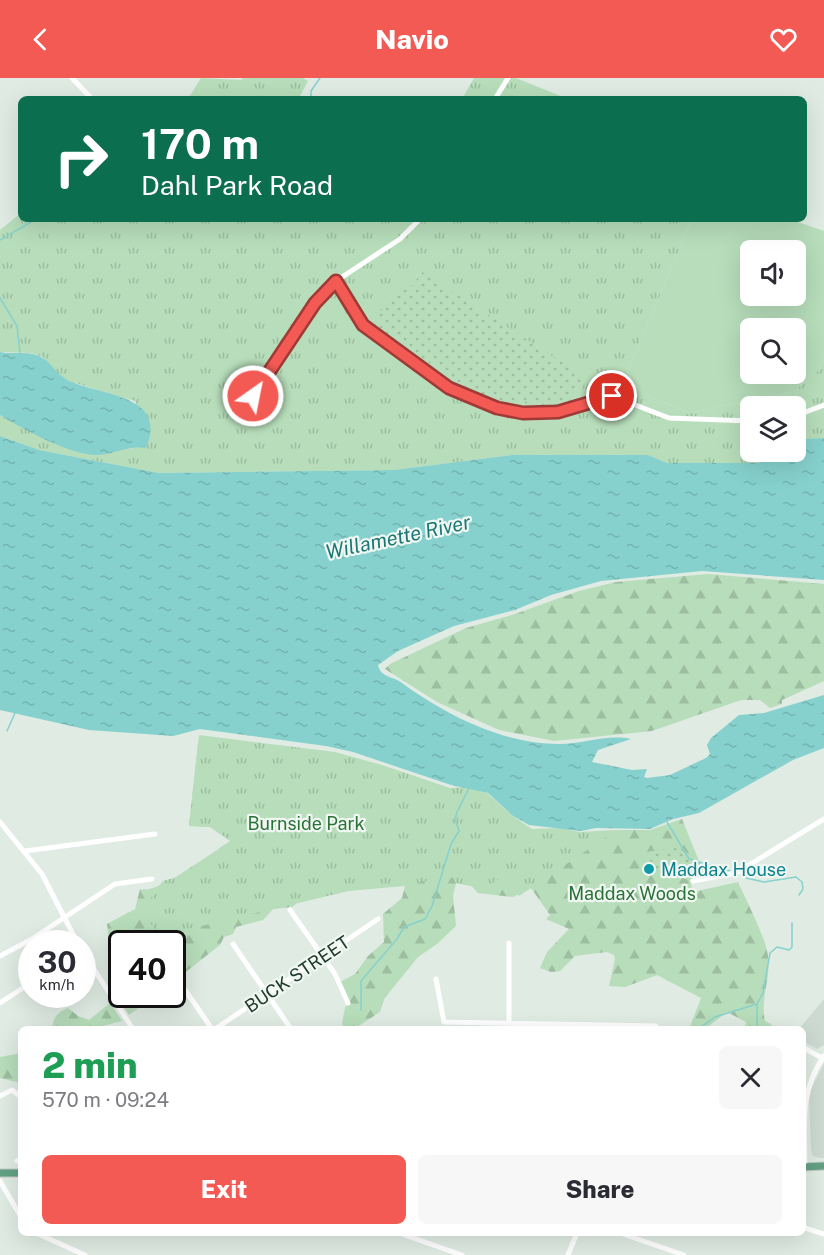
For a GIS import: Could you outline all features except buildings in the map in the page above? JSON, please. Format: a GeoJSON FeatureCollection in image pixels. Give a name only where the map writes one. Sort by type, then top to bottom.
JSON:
{"type":"FeatureCollection","features":[{"type":"Feature","properties":{"kind":"main road"},"geometry":{"type":"LineString","coordinates":[[806,1167],[824,1166]]}},
{"type":"Feature","properties":{"kind":"main road"},"geometry":{"type":"LineString","coordinates":[[0,1173],[18,1173]]}},
{"type":"Feature","properties":{"kind":"street"},"geometry":{"type":"LineString","coordinates":[[72,78],[89,96]]}},
{"type":"Feature","properties":{"kind":"street"},"geometry":{"type":"LineString","coordinates":[[497,96],[508,78]]}},
{"type":"Feature","properties":{"kind":"street"},"geometry":{"type":"LineString","coordinates":[[245,409],[315,303],[336,281],[390,246],[417,222]]}},
{"type":"Feature","properties":{"kind":"street"},"geometry":{"type":"LineString","coordinates":[[336,281],[358,319],[368,329],[398,349],[441,384],[497,408],[523,413],[546,413],[612,396],[669,418],[740,421]]}},
{"type":"Feature","properties":{"kind":"street"},"geometry":{"type":"LineString","coordinates":[[806,412],[824,405]]}},
{"type":"Feature","properties":{"kind":"street"},"geometry":{"type":"LineString","coordinates":[[693,881],[736,873],[824,819]]}},
{"type":"Feature","properties":{"kind":"street"},"geometry":{"type":"LineString","coordinates":[[0,822],[42,874],[71,930]]}},
{"type":"Feature","properties":{"kind":"street"},"geometry":{"type":"LineString","coordinates":[[25,851],[155,834]]}},
{"type":"Feature","properties":{"kind":"street"},"geometry":{"type":"LineString","coordinates":[[0,956],[32,939],[115,884],[152,879]]}},
{"type":"Feature","properties":{"kind":"street"},"geometry":{"type":"LineString","coordinates":[[290,910],[334,974],[348,1004]]}},
{"type":"Feature","properties":{"kind":"street","name":"BUCK STREET"},"geometry":{"type":"LineString","coordinates":[[218,1026],[378,920]]}},
{"type":"Feature","properties":{"kind":"street"},"geometry":{"type":"LineString","coordinates":[[508,1023],[509,943]]}},
{"type":"Feature","properties":{"kind":"street"},"geometry":{"type":"LineString","coordinates":[[233,944],[289,1026]]}},
{"type":"Feature","properties":{"kind":"street"},"geometry":{"type":"LineString","coordinates":[[96,972],[131,1026]]}},
{"type":"Feature","properties":{"kind":"street"},"geometry":{"type":"LineString","coordinates":[[436,979],[444,1022],[656,1026]]}},
{"type":"Feature","properties":{"kind":"street"},"geometry":{"type":"LineString","coordinates":[[0,1003],[18,991]]}},
{"type":"Feature","properties":{"kind":"street"},"geometry":{"type":"LineString","coordinates":[[186,991],[211,1026]]}},
{"type":"Feature","properties":{"kind":"street"},"geometry":{"type":"LineString","coordinates":[[806,1049],[824,1058],[811,1076],[806,1089]]}},
{"type":"Feature","properties":{"kind":"street"},"geometry":{"type":"LineString","coordinates":[[0,1096],[16,1090],[18,1093]]}},
{"type":"Feature","properties":{"kind":"street"},"geometry":{"type":"LineString","coordinates":[[0,1181],[18,1212]]}},
{"type":"Feature","properties":{"kind":"street"},"geometry":{"type":"LineString","coordinates":[[806,1228],[824,1234]]}},
{"type":"Feature","properties":{"kind":"street"},"geometry":{"type":"LineString","coordinates":[[43,1236],[85,1255]]}},
{"type":"Feature","properties":{"kind":"street"},"geometry":{"type":"LineString","coordinates":[[408,1236],[462,1255]]}},
{"type":"Feature","properties":{"kind":"street"},"geometry":{"type":"LineString","coordinates":[[568,1255],[575,1236]]}},
{"type":"Feature","properties":{"kind":"street"},"geometry":{"type":"LineString","coordinates":[[629,1236],[684,1255]]}},
{"type":"Feature","properties":{"kind":"shaded area"},"geometry":{"type":"Polygon","coordinates":[[[824,999],[824,1045],[817,1049],[806,1043],[806,1026],[802,1026],[824,999]]]}},
{"type":"Feature","properties":{"kind":"shaded area"},"geometry":{"type":"Polygon","coordinates":[[[824,1063],[824,1158],[819,1158],[813,1156],[811,1149],[809,1094],[824,1063]]]}},
{"type":"Feature","properties":{"kind":"green space"},"geometry":{"type":"Polygon","coordinates":[[[201,78],[241,80],[243,78],[303,78],[308,81],[300,96],[190,96],[201,78]]]}},
{"type":"Feature","properties":{"kind":"green space"},"geometry":{"type":"Polygon","coordinates":[[[474,78],[516,78],[561,96],[464,96],[474,78]]]}},
{"type":"Feature","properties":{"kind":"green space"},"geometry":{"type":"Polygon","coordinates":[[[18,215],[18,222],[691,222],[627,373],[642,394],[690,413],[740,403],[740,462],[760,462],[667,463],[648,455],[512,455],[394,470],[159,473],[39,450],[0,436],[0,415],[52,442],[95,455],[139,447],[149,433],[135,401],[72,382],[57,375],[43,357],[31,353],[0,352],[0,230],[18,215]]]}},
{"type":"Feature","properties":{"kind":"green space"},"geometry":{"type":"Polygon","coordinates":[[[691,222],[798,222],[824,231],[824,357],[818,371],[806,381],[806,318],[740,318],[740,384],[803,384],[793,392],[773,396],[740,396],[740,403],[690,413],[642,394],[627,373],[691,222]]]}},
{"type":"Feature","properties":{"kind":"green space"},"geometry":{"type":"Polygon","coordinates":[[[422,272],[588,379],[572,397],[557,406],[539,406],[516,397],[509,407],[479,395],[443,372],[379,328],[380,312],[402,289],[413,285],[422,272]]]}},
{"type":"Feature","properties":{"kind":"green space"},"geometry":{"type":"Polygon","coordinates":[[[824,357],[824,438],[806,439],[806,396],[773,396],[793,392],[803,384],[806,384],[806,381],[818,371],[824,357]]]}},
{"type":"Feature","properties":{"kind":"green space"},"geometry":{"type":"Polygon","coordinates":[[[708,574],[824,584],[824,681],[770,708],[760,700],[741,700],[652,731],[554,741],[499,730],[437,702],[385,669],[390,664],[466,628],[515,614],[579,591],[616,582],[708,574]]]}},
{"type":"Feature","properties":{"kind":"green space","name":"Burnside Park"},"geometry":{"type":"Polygon","coordinates":[[[199,735],[335,752],[450,788],[464,787],[487,793],[514,817],[532,829],[562,828],[579,832],[617,830],[519,896],[505,875],[478,893],[472,886],[456,883],[449,873],[436,882],[421,881],[415,887],[398,885],[348,891],[184,930],[155,930],[139,906],[160,891],[158,887],[163,881],[176,877],[231,841],[210,827],[189,826],[199,735]]]}},
{"type":"Feature","properties":{"kind":"green space","name":"Maddax Woods"},"geometry":{"type":"Polygon","coordinates":[[[198,743],[517,834],[606,837],[617,830],[650,830],[682,819],[705,876],[690,880],[693,892],[738,882],[764,939],[769,964],[764,1013],[765,1021],[772,1026],[745,1026],[746,1022],[727,1012],[709,1026],[690,1026],[701,998],[657,975],[625,987],[609,986],[615,959],[614,955],[607,952],[575,956],[560,971],[551,972],[540,968],[547,952],[569,929],[546,919],[550,915],[531,888],[513,897],[478,893],[472,886],[456,883],[453,896],[456,926],[437,944],[418,957],[384,999],[380,1012],[359,1026],[343,1026],[342,1024],[345,1007],[350,1003],[340,982],[355,974],[368,956],[384,942],[383,914],[402,898],[405,886],[348,891],[297,903],[292,907],[273,909],[263,920],[236,927],[233,934],[224,937],[220,945],[186,972],[186,930],[108,930],[108,934],[107,924],[135,909],[140,889],[159,886],[172,880],[230,841],[210,827],[189,826],[198,743]]]}},
{"type":"Feature","properties":{"kind":"green space"},"geometry":{"type":"Polygon","coordinates":[[[677,848],[695,857],[702,874],[688,879],[659,875],[645,852],[677,848]]]}},
{"type":"Feature","properties":{"kind":"green space"},"geometry":{"type":"Polygon","coordinates":[[[108,1005],[108,1008],[113,1008],[122,1021],[103,1026],[52,1026],[56,1016],[68,1008],[78,1016],[89,1020],[108,1005]]]}},
{"type":"Feature","properties":{"kind":"green space"},"geometry":{"type":"Polygon","coordinates":[[[125,1008],[138,1008],[129,1015],[125,1008]]]}},
{"type":"Feature","properties":{"kind":"green space"},"geometry":{"type":"Polygon","coordinates":[[[18,1054],[18,1082],[0,1078],[0,1057],[18,1054]]]}},
{"type":"Feature","properties":{"kind":"water"},"geometry":{"type":"Polygon","coordinates":[[[0,352],[36,355],[66,379],[116,395],[141,408],[148,418],[151,431],[146,448],[133,448],[101,455],[84,454],[46,440],[0,415],[0,352]]]}},
{"type":"Feature","properties":{"kind":"water","name":"Willamette River"},"geometry":{"type":"Polygon","coordinates":[[[0,436],[39,450],[159,473],[394,470],[512,455],[648,455],[667,463],[806,462],[806,439],[824,438],[824,580],[702,571],[601,581],[551,595],[515,610],[454,626],[398,651],[378,665],[385,675],[399,681],[437,706],[476,726],[496,733],[538,743],[559,744],[604,738],[631,739],[598,750],[592,762],[632,770],[647,769],[644,777],[647,778],[670,775],[706,758],[710,754],[707,745],[711,738],[739,715],[764,713],[824,695],[824,748],[793,760],[699,813],[673,819],[650,829],[596,828],[581,831],[529,825],[513,816],[488,793],[451,785],[353,752],[326,746],[200,729],[173,736],[89,730],[0,710],[0,436]]]}},
{"type":"Feature","properties":{"kind":"waterway"},"geometry":{"type":"LineString","coordinates":[[311,96],[311,91],[320,78]]}},
{"type":"Feature","properties":{"kind":"waterway"},"geometry":{"type":"LineString","coordinates":[[0,240],[31,222]]}},
{"type":"Feature","properties":{"kind":"waterway"},"geometry":{"type":"LineString","coordinates":[[0,298],[17,326],[20,353]]}},
{"type":"Feature","properties":{"kind":"waterway"},"geometry":{"type":"LineString","coordinates":[[7,731],[15,713]]}},
{"type":"Feature","properties":{"kind":"waterway"},"geometry":{"type":"LineString","coordinates":[[361,1010],[361,981],[397,939],[404,927],[425,919],[432,906],[451,844],[459,831],[455,819],[457,812],[469,788]]}},
{"type":"Feature","properties":{"kind":"waterway"},"geometry":{"type":"LineString","coordinates":[[667,822],[689,859],[730,871]]}},
{"type":"Feature","properties":{"kind":"waterway"},"geometry":{"type":"LineString","coordinates":[[746,878],[764,882],[796,877],[802,882],[803,889],[799,895]]}},
{"type":"Feature","properties":{"kind":"waterway"},"geometry":{"type":"LineString","coordinates":[[757,1025],[757,1004],[763,993],[770,953],[777,947],[789,950],[792,947],[792,923]]}},
{"type":"Feature","properties":{"kind":"waterway"},"geometry":{"type":"LineString","coordinates":[[702,1026],[715,1017],[757,1004]]}},
{"type":"Feature","properties":{"kind":"place","name":"Maddax House"},"geometry":{"type":"Point","coordinates":[649,869]}},
{"type":"Feature","properties":{"kind":"route"},"geometry":{"type":"LineString","coordinates":[[253,396],[315,303],[336,281],[363,325],[449,388],[497,408],[523,413],[558,412],[612,396]]}}]}
